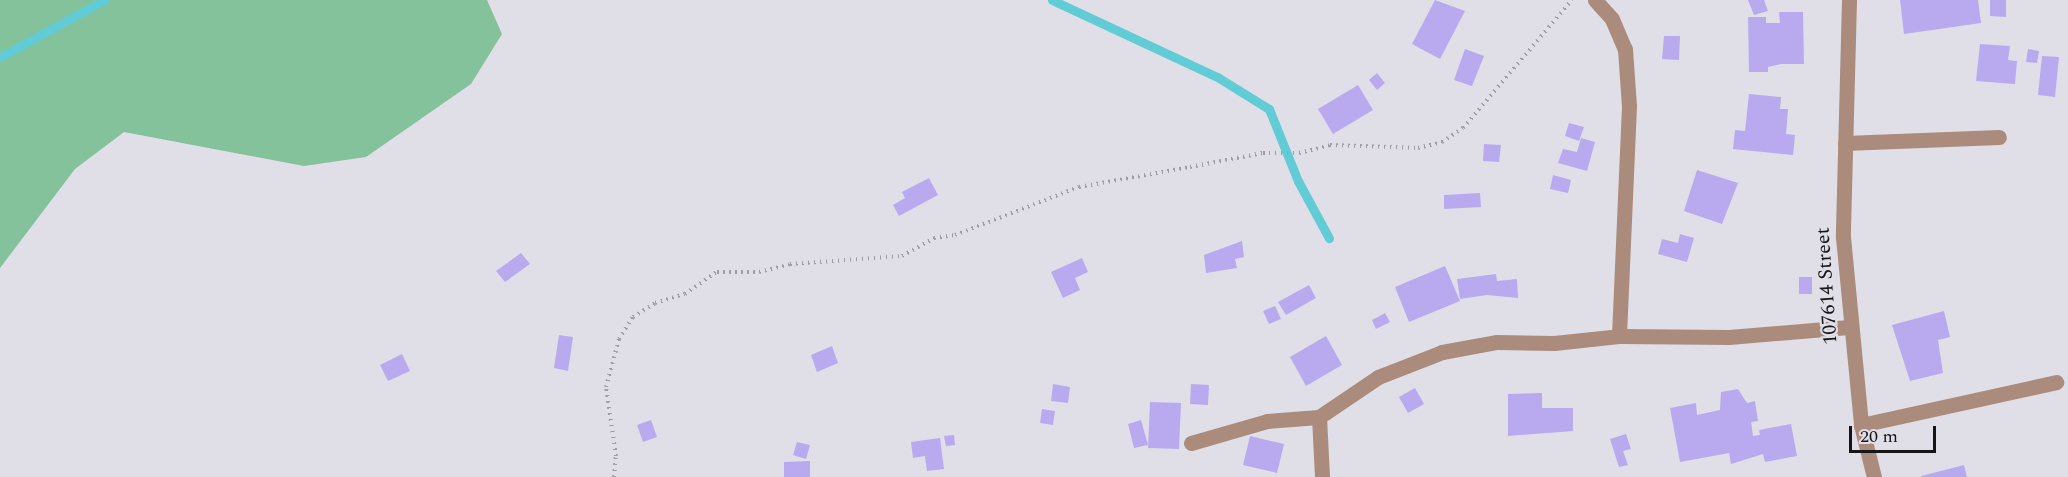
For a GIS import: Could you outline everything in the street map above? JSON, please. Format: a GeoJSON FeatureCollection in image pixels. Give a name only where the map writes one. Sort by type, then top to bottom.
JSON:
{"type":"FeatureCollection","features":[{"type":"Feature","properties":{"kind":"street"},"geometry":{"type":"LineString","coordinates":[[1595,0],[1612,19],[1625,49],[1629,106],[1619,336]]}},
{"type":"Feature","properties":{"kind":"street","name":"107614 Street"},"geometry":{"type":"LineString","coordinates":[[1849,0],[1843,237],[1849,327],[1861,425],[1874,477]]}},
{"type":"Feature","properties":{"kind":"street"},"geometry":{"type":"LineString","coordinates":[[1845,143],[1999,137]]}},
{"type":"Feature","properties":{"kind":"street"},"geometry":{"type":"LineString","coordinates":[[1191,443],[1267,421],[1319,417],[1378,377],[1442,352],[1497,342],[1554,343],[1619,336],[1728,337],[1849,327]]}},
{"type":"Feature","properties":{"kind":"street"},"geometry":{"type":"LineString","coordinates":[[1861,425],[2056,382]]}},
{"type":"Feature","properties":{"kind":"street"},"geometry":{"type":"LineString","coordinates":[[1319,417],[1322,477]]}},
{"type":"Feature","properties":{"kind":"path"},"geometry":{"type":"LineString","coordinates":[[614,477],[616,456],[606,387],[619,339],[633,317],[655,303],[685,294],[717,272],[759,272],[790,264],[902,256],[934,238],[955,235],[1079,187],[1263,153],[1299,153],[1330,145],[1418,148],[1442,142],[1462,128],[1572,0]]}},
{"type":"Feature","properties":{"kind":"green space"},"geometry":{"type":"Polygon","coordinates":[[[0,0],[487,0],[502,34],[471,84],[366,157],[304,166],[124,132],[75,169],[0,268],[0,0]]]}},
{"type":"Feature","properties":{"kind":"building"},"geometry":{"type":"Polygon","coordinates":[[[1435,0],[1465,11],[1440,59],[1412,44],[1435,0]]]}},
{"type":"Feature","properties":{"kind":"building"},"geometry":{"type":"Polygon","coordinates":[[[1748,0],[1764,0],[1768,11],[1754,15],[1748,0]]]}},
{"type":"Feature","properties":{"kind":"building"},"geometry":{"type":"Polygon","coordinates":[[[1900,0],[1978,0],[1981,23],[1904,34],[1900,0]]]}},
{"type":"Feature","properties":{"kind":"building"},"geometry":{"type":"Polygon","coordinates":[[[1990,0],[2006,0],[2006,17],[1990,16],[1990,0]]]}},
{"type":"Feature","properties":{"kind":"building"},"geometry":{"type":"Polygon","coordinates":[[[1779,12],[1803,12],[1804,64],[1781,64],[1768,67],[1768,72],[1749,72],[1748,17],[1766,17],[1766,23],[1780,23],[1779,12]]]}},
{"type":"Feature","properties":{"kind":"building"},"geometry":{"type":"Polygon","coordinates":[[[1664,36],[1680,36],[1679,60],[1662,59],[1664,36]]]}},
{"type":"Feature","properties":{"kind":"building"},"geometry":{"type":"Polygon","coordinates":[[[1980,44],[2010,46],[2008,60],[2017,61],[2015,84],[1976,81],[1980,44]]]}},
{"type":"Feature","properties":{"kind":"building"},"geometry":{"type":"Polygon","coordinates":[[[1465,49],[1484,56],[1472,86],[1454,80],[1465,49]]]}},
{"type":"Feature","properties":{"kind":"building"},"geometry":{"type":"Polygon","coordinates":[[[2028,49],[2039,51],[2037,63],[2026,62],[2028,49]]]}},
{"type":"Feature","properties":{"kind":"building"},"geometry":{"type":"Polygon","coordinates":[[[2042,56],[2059,57],[2055,97],[2038,95],[2042,56]]]}},
{"type":"Feature","properties":{"kind":"building"},"geometry":{"type":"Polygon","coordinates":[[[1377,73],[1385,83],[1377,90],[1369,80],[1377,73]]]}},
{"type":"Feature","properties":{"kind":"building"},"geometry":{"type":"Polygon","coordinates":[[[1358,85],[1373,110],[1333,134],[1318,109],[1358,85]]]}},
{"type":"Feature","properties":{"kind":"building"},"geometry":{"type":"Polygon","coordinates":[[[1749,94],[1781,97],[1780,109],[1788,109],[1786,134],[1795,135],[1793,155],[1733,149],[1735,130],[1745,131],[1749,94]]]}},
{"type":"Feature","properties":{"kind":"building"},"geometry":{"type":"Polygon","coordinates":[[[1569,123],[1584,127],[1579,141],[1565,136],[1569,123]]]}},
{"type":"Feature","properties":{"kind":"building"},"geometry":{"type":"Polygon","coordinates":[[[1581,138],[1595,142],[1587,171],[1558,163],[1563,149],[1577,152],[1581,138]]]}},
{"type":"Feature","properties":{"kind":"building"},"geometry":{"type":"Polygon","coordinates":[[[1484,144],[1501,145],[1499,162],[1483,161],[1484,144]]]}},
{"type":"Feature","properties":{"kind":"building"},"geometry":{"type":"Polygon","coordinates":[[[1697,170],[1738,183],[1722,224],[1684,211],[1697,170]]]}},
{"type":"Feature","properties":{"kind":"building"},"geometry":{"type":"Polygon","coordinates":[[[1553,175],[1571,180],[1568,193],[1550,189],[1553,175]]]}},
{"type":"Feature","properties":{"kind":"building"},"geometry":{"type":"Polygon","coordinates":[[[929,178],[938,195],[899,216],[893,205],[905,198],[902,192],[929,178]]]}},
{"type":"Feature","properties":{"kind":"building"},"geometry":{"type":"Polygon","coordinates":[[[1480,193],[1481,207],[1444,209],[1444,195],[1480,193]]]}},
{"type":"Feature","properties":{"kind":"building"},"geometry":{"type":"Polygon","coordinates":[[[1680,234],[1694,238],[1687,262],[1658,254],[1662,239],[1678,243],[1680,234]]]}},
{"type":"Feature","properties":{"kind":"building"},"geometry":{"type":"Polygon","coordinates":[[[1242,241],[1244,257],[1235,259],[1237,268],[1206,273],[1204,255],[1242,241]]]}},
{"type":"Feature","properties":{"kind":"building"},"geometry":{"type":"Polygon","coordinates":[[[521,253],[530,264],[505,282],[496,271],[521,253]]]}},
{"type":"Feature","properties":{"kind":"building"},"geometry":{"type":"Polygon","coordinates":[[[1082,258],[1088,272],[1075,278],[1080,290],[1063,298],[1051,272],[1082,258]]]}},
{"type":"Feature","properties":{"kind":"building"},"geometry":{"type":"Polygon","coordinates":[[[1445,266],[1460,301],[1409,322],[1395,287],[1445,266]]]}},
{"type":"Feature","properties":{"kind":"building"},"geometry":{"type":"Polygon","coordinates":[[[1496,274],[1497,281],[1517,279],[1518,298],[1487,295],[1460,299],[1457,279],[1496,274]]]}},
{"type":"Feature","properties":{"kind":"building"},"geometry":{"type":"Polygon","coordinates":[[[1799,277],[1812,277],[1812,294],[1799,294],[1799,277]]]}},
{"type":"Feature","properties":{"kind":"building"},"geometry":{"type":"Polygon","coordinates":[[[1309,285],[1316,298],[1286,315],[1278,302],[1309,285]]]}},
{"type":"Feature","properties":{"kind":"building"},"geometry":{"type":"Polygon","coordinates":[[[1275,306],[1281,319],[1269,324],[1263,311],[1275,306]]]}},
{"type":"Feature","properties":{"kind":"building"},"geometry":{"type":"Polygon","coordinates":[[[1944,311],[1950,337],[1938,340],[1943,373],[1910,381],[1892,325],[1944,311]]]}},
{"type":"Feature","properties":{"kind":"building"},"geometry":{"type":"Polygon","coordinates":[[[1385,313],[1390,322],[1376,329],[1372,320],[1385,313]]]}},
{"type":"Feature","properties":{"kind":"building"},"geometry":{"type":"Polygon","coordinates":[[[559,335],[573,337],[568,371],[554,368],[559,335]]]}},
{"type":"Feature","properties":{"kind":"building"},"geometry":{"type":"Polygon","coordinates":[[[1326,336],[1342,365],[1306,386],[1290,357],[1326,336]]]}},
{"type":"Feature","properties":{"kind":"building"},"geometry":{"type":"Polygon","coordinates":[[[832,346],[838,363],[817,372],[811,355],[832,346]]]}},
{"type":"Feature","properties":{"kind":"building"},"geometry":{"type":"Polygon","coordinates":[[[402,354],[410,371],[388,381],[380,365],[402,354]]]}},
{"type":"Feature","properties":{"kind":"building"},"geometry":{"type":"Polygon","coordinates":[[[1053,384],[1070,387],[1068,403],[1051,401],[1053,384]]]}},
{"type":"Feature","properties":{"kind":"building"},"geometry":{"type":"Polygon","coordinates":[[[1191,384],[1209,385],[1208,405],[1190,404],[1191,384]]]}},
{"type":"Feature","properties":{"kind":"building"},"geometry":{"type":"Polygon","coordinates":[[[1415,388],[1424,404],[1408,413],[1399,397],[1415,388]]]}},
{"type":"Feature","properties":{"kind":"building"},"geometry":{"type":"Polygon","coordinates":[[[1738,389],[1747,403],[1755,401],[1758,421],[1751,422],[1753,436],[1760,435],[1759,430],[1791,424],[1797,456],[1765,462],[1763,454],[1731,464],[1729,453],[1680,462],[1670,408],[1696,403],[1697,415],[1720,410],[1721,392],[1738,389]]]}},
{"type":"Feature","properties":{"kind":"building"},"geometry":{"type":"Polygon","coordinates":[[[1542,393],[1542,408],[1573,408],[1573,431],[1508,436],[1508,394],[1542,393]]]}},
{"type":"Feature","properties":{"kind":"building"},"geometry":{"type":"Polygon","coordinates":[[[1150,402],[1181,403],[1179,449],[1148,448],[1150,402]]]}},
{"type":"Feature","properties":{"kind":"building"},"geometry":{"type":"Polygon","coordinates":[[[1042,409],[1055,411],[1053,425],[1040,423],[1042,409]]]}},
{"type":"Feature","properties":{"kind":"building"},"geometry":{"type":"Polygon","coordinates":[[[651,420],[657,437],[643,442],[637,425],[651,420]]]}},
{"type":"Feature","properties":{"kind":"building"},"geometry":{"type":"Polygon","coordinates":[[[1141,420],[1148,445],[1134,448],[1128,424],[1141,420]]]}},
{"type":"Feature","properties":{"kind":"building"},"geometry":{"type":"Polygon","coordinates":[[[1626,434],[1631,449],[1623,451],[1628,465],[1619,467],[1610,439],[1626,434]]]}},
{"type":"Feature","properties":{"kind":"building"},"geometry":{"type":"Polygon","coordinates":[[[954,435],[955,445],[946,446],[944,436],[954,435]]]}},
{"type":"Feature","properties":{"kind":"building"},"geometry":{"type":"Polygon","coordinates":[[[1250,436],[1284,444],[1277,473],[1243,465],[1250,436]]]}},
{"type":"Feature","properties":{"kind":"building"},"geometry":{"type":"Polygon","coordinates":[[[940,438],[944,469],[927,471],[925,456],[913,458],[911,442],[940,438]]]}},
{"type":"Feature","properties":{"kind":"building"},"geometry":{"type":"Polygon","coordinates":[[[797,442],[810,445],[806,459],[793,455],[797,442]]]}},
{"type":"Feature","properties":{"kind":"building"},"geometry":{"type":"Polygon","coordinates":[[[810,461],[810,477],[784,477],[784,462],[810,461]]]}},
{"type":"Feature","properties":{"kind":"building"},"geometry":{"type":"Polygon","coordinates":[[[1964,465],[1967,477],[1921,477],[1921,476],[1964,465]]]}},
{"type":"Feature","properties":{"kind":"waterway"},"geometry":{"type":"LineString","coordinates":[[0,57],[104,0]]}},
{"type":"Feature","properties":{"kind":"waterway"},"geometry":{"type":"LineString","coordinates":[[1052,0],[1219,78],[1269,109],[1298,181],[1329,238]]}}]}
